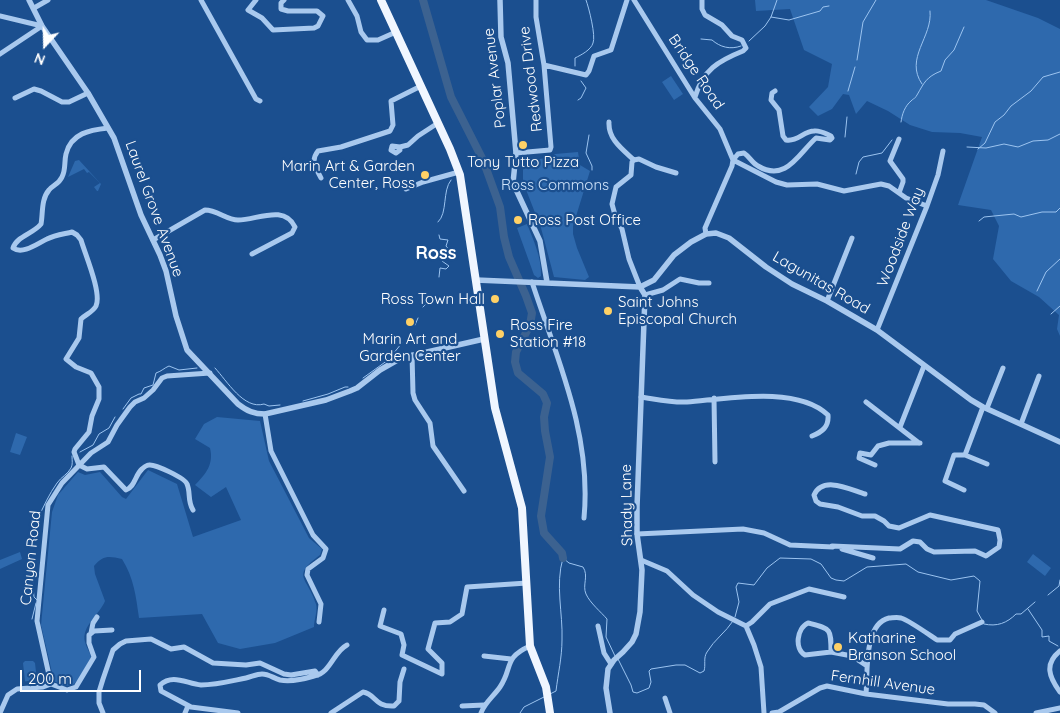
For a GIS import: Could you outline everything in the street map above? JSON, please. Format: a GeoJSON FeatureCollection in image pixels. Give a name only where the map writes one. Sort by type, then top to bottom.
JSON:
{"type":"FeatureCollection","features":[{"type":"Feature","properties":{"kind":"main road"},"geometry":{"type":"LineString","coordinates":[[380,0],[422,86],[459,172],[463,186],[495,408],[522,508],[530,646],[546,687],[550,713]]}},
{"type":"Feature","properties":{"kind":"street","name":"Laurel Grove Avenue"},"geometry":{"type":"LineString","coordinates":[[29,0],[42,26],[88,93],[108,128],[128,175],[141,215],[166,271],[183,343],[187,350],[238,404],[247,411],[265,414],[326,400],[357,388],[393,362],[412,355],[484,339]]}},
{"type":"Feature","properties":{"kind":"street"},"geometry":{"type":"LineString","coordinates":[[34,8],[48,0]]}},
{"type":"Feature","properties":{"kind":"street"},"geometry":{"type":"LineString","coordinates":[[200,0],[256,99],[260,101]]}},
{"type":"Feature","properties":{"kind":"street"},"geometry":{"type":"LineString","coordinates":[[256,0],[248,10],[262,18],[273,30],[314,28],[318,26],[323,16],[317,11],[288,11],[281,8],[281,2],[284,0]]}},
{"type":"Feature","properties":{"kind":"street"},"geometry":{"type":"LineString","coordinates":[[348,0],[357,16],[361,32],[367,40],[378,40],[396,32]]}},
{"type":"Feature","properties":{"kind":"street","name":"Poplar Avenue"},"geometry":{"type":"LineString","coordinates":[[500,0],[501,37],[508,63],[516,153],[513,183],[540,241],[547,282]]}},
{"type":"Feature","properties":{"kind":"street","name":"Redwood Drive"},"geometry":{"type":"LineString","coordinates":[[516,153],[551,149],[544,65],[536,17],[536,0]]}},
{"type":"Feature","properties":{"kind":"street"},"geometry":{"type":"LineString","coordinates":[[544,65],[586,75],[594,56],[611,50],[627,0]]}},
{"type":"Feature","properties":{"kind":"street","name":"Bridge Road"},"geometry":{"type":"LineString","coordinates":[[634,0],[695,97],[720,129],[733,160]]}},
{"type":"Feature","properties":{"kind":"street"},"geometry":{"type":"LineString","coordinates":[[695,97],[699,84],[706,73],[746,48],[742,40],[732,36],[722,25],[705,15],[702,8],[702,0]]}},
{"type":"Feature","properties":{"kind":"street"},"geometry":{"type":"LineString","coordinates":[[0,16],[42,26]]}},
{"type":"Feature","properties":{"kind":"street"},"geometry":{"type":"LineString","coordinates":[[0,54],[42,26]]}},
{"type":"Feature","properties":{"kind":"street"},"geometry":{"type":"LineString","coordinates":[[320,178],[314,162],[318,151],[341,147],[390,132],[393,125],[391,101],[422,86]]}},
{"type":"Feature","properties":{"kind":"street"},"geometry":{"type":"LineString","coordinates":[[15,98],[34,89],[62,102],[69,102],[88,93]]}},
{"type":"Feature","properties":{"kind":"street"},"geometry":{"type":"LineString","coordinates":[[476,280],[640,287],[654,280],[674,255],[706,234],[705,228],[733,160],[738,154],[744,152],[758,166],[775,171],[782,170],[794,162],[816,138],[830,140],[832,138],[826,134],[813,131],[796,139],[786,140],[783,136],[779,110],[771,100],[774,91]]}},
{"type":"Feature","properties":{"kind":"street"},"geometry":{"type":"LineString","coordinates":[[609,122],[608,128],[613,141],[634,160]]}},
{"type":"Feature","properties":{"kind":"street"},"geometry":{"type":"LineString","coordinates":[[400,147],[408,145],[438,123]]}},
{"type":"Feature","properties":{"kind":"street"},"geometry":{"type":"LineString","coordinates":[[108,128],[92,129],[76,136],[66,154],[64,175],[46,194],[41,224],[37,229],[16,242],[13,248],[19,251],[49,238],[72,232],[81,240],[95,286],[98,302],[92,311],[81,319],[79,338],[66,359],[76,367],[91,373],[99,387],[99,399],[92,416],[89,432],[74,452],[79,465],[87,469],[104,467],[126,490],[132,486],[143,468],[148,465],[156,466],[184,480],[188,486],[189,503],[193,510]]}},
{"type":"Feature","properties":{"kind":"street"},"geometry":{"type":"LineString","coordinates":[[899,139],[890,161],[904,182],[899,193]]}},
{"type":"Feature","properties":{"kind":"street","name":"Woodside Way"},"geometry":{"type":"LineString","coordinates":[[878,330],[927,206],[938,175],[943,151]]}},
{"type":"Feature","properties":{"kind":"street"},"geometry":{"type":"LineString","coordinates":[[634,160],[639,158],[656,167],[676,173]]}},
{"type":"Feature","properties":{"kind":"street"},"geometry":{"type":"LineString","coordinates":[[634,160],[630,175],[616,187],[612,200],[615,215],[622,229],[629,259],[640,287]]}},
{"type":"Feature","properties":{"kind":"street"},"geometry":{"type":"LineString","coordinates":[[733,160],[769,179],[787,185],[817,184],[844,191],[881,184],[889,186],[906,198],[927,206]]}},
{"type":"Feature","properties":{"kind":"street"},"geometry":{"type":"LineString","coordinates":[[406,189],[459,172]]}},
{"type":"Feature","properties":{"kind":"street"},"geometry":{"type":"LineString","coordinates":[[153,240],[205,210],[212,210],[237,220],[276,214],[292,221],[295,227],[292,233],[252,254]]}},
{"type":"Feature","properties":{"kind":"street","name":"Lagunitas Road"},"geometry":{"type":"LineString","coordinates":[[706,234],[716,233],[729,238],[766,267],[792,284],[827,301],[878,330],[924,366],[985,407],[1060,442]]}},
{"type":"Feature","properties":{"kind":"street"},"geometry":{"type":"LineString","coordinates":[[827,301],[852,238]]}},
{"type":"Feature","properties":{"kind":"street"},"geometry":{"type":"LineString","coordinates":[[644,295],[663,290],[680,278],[699,283],[709,283]]}},
{"type":"Feature","properties":{"kind":"street"},"geometry":{"type":"LineString","coordinates":[[532,282],[568,386],[576,416],[584,476],[584,518]]}},
{"type":"Feature","properties":{"kind":"street","name":"Shady Lane"},"geometry":{"type":"LineString","coordinates":[[610,713],[606,681],[614,660],[628,648],[636,634],[642,581],[637,534],[644,295],[640,287]]}},
{"type":"Feature","properties":{"kind":"street"},"geometry":{"type":"LineString","coordinates":[[412,355],[414,400],[430,422],[432,446],[464,491]]}},
{"type":"Feature","properties":{"kind":"street"},"geometry":{"type":"LineString","coordinates":[[900,427],[924,366]]}},
{"type":"Feature","properties":{"kind":"street"},"geometry":{"type":"LineString","coordinates":[[965,455],[1003,368]]}},
{"type":"Feature","properties":{"kind":"street","name":"Canyon Road"},"geometry":{"type":"LineString","coordinates":[[51,684],[37,621],[48,506],[62,483],[91,453],[108,442],[130,407],[153,390],[162,378],[210,373]]}},
{"type":"Feature","properties":{"kind":"street"},"geometry":{"type":"LineString","coordinates":[[1021,424],[1039,376]]}},
{"type":"Feature","properties":{"kind":"street"},"geometry":{"type":"LineString","coordinates":[[641,397],[685,402],[763,395],[799,400],[818,408],[828,415],[824,429],[812,436]]}},
{"type":"Feature","properties":{"kind":"street"},"geometry":{"type":"LineString","coordinates":[[714,398],[715,462]]}},
{"type":"Feature","properties":{"kind":"street"},"geometry":{"type":"LineString","coordinates":[[866,402],[920,443],[889,443],[878,446],[871,455],[860,453],[859,458],[875,465]]}},
{"type":"Feature","properties":{"kind":"street"},"geometry":{"type":"LineString","coordinates":[[265,414],[271,452],[313,535],[326,548],[323,558],[308,569],[307,575],[321,604],[319,622]]}},
{"type":"Feature","properties":{"kind":"street"},"geometry":{"type":"LineString","coordinates":[[964,490],[945,481],[954,455],[965,455],[987,464]]}},
{"type":"Feature","properties":{"kind":"street"},"geometry":{"type":"LineString","coordinates":[[637,534],[743,529],[764,533],[790,545],[900,549],[913,541],[920,542],[927,549],[934,552],[975,551],[986,556],[999,547],[998,530],[930,515],[899,528],[889,526],[875,516],[862,516],[838,507],[820,504],[816,501],[814,495],[820,487],[833,484],[865,494]]}},
{"type":"Feature","properties":{"kind":"street"},"geometry":{"type":"LineString","coordinates":[[832,546],[873,558]]}},
{"type":"Feature","properties":{"kind":"street"},"geometry":{"type":"LineString","coordinates":[[641,560],[667,571],[694,595],[718,612],[746,626],[761,667],[764,713]]}},
{"type":"Feature","properties":{"kind":"street"},"geometry":{"type":"LineString","coordinates":[[384,610],[380,626],[401,634],[404,645],[402,656],[442,674],[442,663],[428,649],[434,623],[450,622],[462,614],[467,587],[527,583]]}},
{"type":"Feature","properties":{"kind":"street"},"geometry":{"type":"LineString","coordinates":[[746,626],[770,604],[809,589],[844,597]]}},
{"type":"Feature","properties":{"kind":"street"},"geometry":{"type":"LineString","coordinates":[[0,713],[8,695],[14,690],[43,687],[51,684],[67,690],[78,686],[94,657],[88,639],[93,622],[97,617]]}},
{"type":"Feature","properties":{"kind":"street"},"geometry":{"type":"LineString","coordinates":[[866,694],[867,659],[874,629],[885,620],[900,618],[930,636],[943,641],[950,640],[955,634],[982,622]]}},
{"type":"Feature","properties":{"kind":"street"},"geometry":{"type":"LineString","coordinates":[[831,652],[831,634],[829,631],[808,622],[802,625],[799,634],[799,650],[802,654],[831,652],[852,656],[867,666]]}},
{"type":"Feature","properties":{"kind":"street"},"geometry":{"type":"LineString","coordinates":[[598,626],[604,653],[614,660]]}},
{"type":"Feature","properties":{"kind":"street"},"geometry":{"type":"LineString","coordinates":[[91,633],[112,630]]}},
{"type":"Feature","properties":{"kind":"street"},"geometry":{"type":"LineString","coordinates":[[103,713],[99,703],[103,679],[113,650],[126,641],[150,639],[171,649],[184,648],[213,663],[246,665],[260,663],[284,674],[300,674],[315,671],[318,675]]}},
{"type":"Feature","properties":{"kind":"street"},"geometry":{"type":"LineString","coordinates":[[238,713],[188,706],[161,691],[160,686],[162,683],[172,680],[184,680],[196,684],[213,684],[262,674],[286,681],[318,675],[329,666],[339,650],[346,645]]}},
{"type":"Feature","properties":{"kind":"street"},"geometry":{"type":"LineString","coordinates":[[481,713],[484,705],[501,686],[511,659],[520,651],[530,646]]}},
{"type":"Feature","properties":{"kind":"street"},"geometry":{"type":"LineString","coordinates":[[1060,651],[1052,658],[1050,665],[1051,678],[1060,692]]}},
{"type":"Feature","properties":{"kind":"street"},"geometry":{"type":"LineString","coordinates":[[484,656],[511,659]]}},
{"type":"Feature","properties":{"kind":"street"},"geometry":{"type":"LineString","coordinates":[[331,713],[363,692],[369,694],[378,704],[387,707],[394,706],[399,701],[400,678],[404,669]]}},
{"type":"Feature","properties":{"kind":"street","name":"Fernhill Avenue"},"geometry":{"type":"LineString","coordinates":[[772,713],[779,712],[826,686],[866,694],[948,704],[975,704],[984,706],[995,713]]}},
{"type":"Feature","properties":{"kind":"street"},"geometry":{"type":"LineString","coordinates":[[665,698],[670,713]]}},
{"type":"Feature","properties":{"kind":"street"},"geometry":{"type":"LineString","coordinates":[[462,706],[484,705]]}},
{"type":"Feature","properties":{"kind":"street"},"geometry":{"type":"LineString","coordinates":[[185,713],[188,706]]}},
{"type":"Feature","properties":{"kind":"street"},"geometry":{"type":"LineString","coordinates":[[1036,713],[1060,708]]}},
{"type":"Feature","properties":{"kind":"green space"},"geometry":{"type":"Polygon","coordinates":[[[755,0],[986,0],[1038,18],[1060,29],[1060,336],[1057,329],[1059,315],[1039,297],[1011,281],[993,259],[999,226],[991,210],[958,205],[982,137],[960,133],[932,132],[910,125],[888,111],[867,101],[856,114],[849,95],[843,94],[832,109],[818,116],[809,107],[828,87],[832,64],[804,50],[790,9],[756,11],[755,0]]]}},
{"type":"Feature","properties":{"kind":"green space"},"geometry":{"type":"Polygon","coordinates":[[[671,76],[683,94],[674,100],[662,82],[671,76]]]}},
{"type":"Feature","properties":{"kind":"green space","name":"Ross Commons"},"geometry":{"type":"Polygon","coordinates":[[[578,152],[580,165],[590,171],[573,226],[577,248],[589,277],[585,280],[554,277],[541,228],[523,182],[523,168],[527,161],[552,157],[555,154],[578,152]]]}},
{"type":"Feature","properties":{"kind":"green space"},"geometry":{"type":"Polygon","coordinates":[[[79,160],[101,184],[98,191],[94,187],[100,183],[84,169],[68,177],[75,161],[79,160]]]}},
{"type":"Feature","properties":{"kind":"green space"},"geometry":{"type":"Polygon","coordinates":[[[527,224],[540,262],[541,276],[538,278],[534,275],[517,228],[527,224]]]}},
{"type":"Feature","properties":{"kind":"green space"},"geometry":{"type":"Polygon","coordinates":[[[217,417],[260,421],[269,461],[309,538],[322,549],[320,555],[311,562],[303,573],[316,606],[314,627],[275,643],[240,649],[218,643],[202,614],[139,618],[134,588],[126,566],[122,559],[107,557],[100,560],[94,566],[105,601],[88,625],[86,631],[85,642],[91,657],[79,679],[73,685],[64,686],[54,681],[41,625],[52,512],[58,495],[78,472],[85,475],[100,472],[126,499],[148,470],[177,484],[193,537],[241,520],[226,487],[211,497],[195,485],[208,468],[211,454],[210,448],[195,439],[204,424],[217,417]]]}},
{"type":"Feature","properties":{"kind":"green space"},"geometry":{"type":"Polygon","coordinates":[[[16,433],[27,437],[20,455],[10,452],[16,433]]]}},
{"type":"Feature","properties":{"kind":"green space"},"geometry":{"type":"Polygon","coordinates":[[[20,552],[22,559],[0,569],[0,560],[20,552]]]}},
{"type":"Feature","properties":{"kind":"green space"},"geometry":{"type":"Polygon","coordinates":[[[1033,554],[1051,568],[1045,576],[1027,562],[1033,554]]]}},
{"type":"Feature","properties":{"kind":"green space"},"geometry":{"type":"Polygon","coordinates":[[[25,661],[33,661],[35,663],[37,681],[28,683],[25,681],[23,663],[25,661]]]}},
{"type":"Feature","properties":{"kind":"waterway"},"geometry":{"type":"LineString","coordinates":[[423,0],[451,97],[483,160],[500,207],[509,257],[532,313],[530,325],[516,352],[515,362],[518,373],[543,394],[547,403],[544,417],[550,457],[541,516],[544,533],[562,553],[563,558]]}},
{"type":"Feature","properties":{"kind":"waterway"},"geometry":{"type":"LineString","coordinates":[[575,66],[575,58],[586,52],[594,39],[586,0]]}},
{"type":"Feature","properties":{"kind":"waterway"},"geometry":{"type":"LineString","coordinates":[[749,41],[765,26],[771,17],[777,0]]}},
{"type":"Feature","properties":{"kind":"waterway"},"geometry":{"type":"LineString","coordinates":[[857,60],[863,22],[876,0]]}},
{"type":"Feature","properties":{"kind":"waterway"},"geometry":{"type":"LineString","coordinates":[[771,17],[789,20],[820,11],[823,7],[829,6]]}},
{"type":"Feature","properties":{"kind":"waterway"},"geometry":{"type":"LineString","coordinates":[[922,84],[917,74],[916,65],[917,56],[930,21],[930,11]]}},
{"type":"Feature","properties":{"kind":"waterway"},"geometry":{"type":"LineString","coordinates":[[901,122],[905,108],[926,81],[941,71],[945,60],[954,50],[964,27]]}},
{"type":"Feature","properties":{"kind":"waterway"},"geometry":{"type":"LineString","coordinates":[[701,39],[712,40],[725,47],[741,46]]}},
{"type":"Feature","properties":{"kind":"waterway"},"geometry":{"type":"LineString","coordinates":[[848,91],[855,67]]}},
{"type":"Feature","properties":{"kind":"waterway"},"geometry":{"type":"LineString","coordinates":[[978,149],[985,143],[995,122],[1011,106],[1031,91],[1043,77],[1060,72]]}},
{"type":"Feature","properties":{"kind":"waterway"},"geometry":{"type":"LineString","coordinates":[[578,100],[586,88],[581,81]]}},
{"type":"Feature","properties":{"kind":"waterway"},"geometry":{"type":"LineString","coordinates":[[845,137],[847,117]]}},
{"type":"Feature","properties":{"kind":"waterway"},"geometry":{"type":"LineString","coordinates":[[967,147],[986,148],[1004,144],[1018,147],[1033,141],[1048,140],[1060,134]]}},
{"type":"Feature","properties":{"kind":"waterway"},"geometry":{"type":"LineString","coordinates":[[589,135],[586,153],[592,170]]}},
{"type":"Feature","properties":{"kind":"waterway"},"geometry":{"type":"LineString","coordinates":[[856,174],[859,162],[863,157],[882,153],[892,140]]}},
{"type":"Feature","properties":{"kind":"waterway"},"geometry":{"type":"LineString","coordinates":[[438,222],[443,213],[448,185],[451,180]]}},
{"type":"Feature","properties":{"kind":"waterway"},"geometry":{"type":"LineString","coordinates":[[979,221],[984,217],[1014,214],[1021,217],[1042,212],[1056,212],[1060,208]]}},
{"type":"Feature","properties":{"kind":"waterway"},"geometry":{"type":"LineString","coordinates":[[439,235],[440,239],[448,240],[446,246],[450,251],[442,261],[449,266],[446,269],[440,268],[439,277]]}},
{"type":"Feature","properties":{"kind":"waterway"},"geometry":{"type":"LineString","coordinates":[[1037,291],[1046,272],[1060,259]]}},
{"type":"Feature","properties":{"kind":"waterway"},"geometry":{"type":"LineString","coordinates":[[423,307],[427,303]]}},
{"type":"Feature","properties":{"kind":"waterway"},"geometry":{"type":"LineString","coordinates":[[1051,314],[1060,306]]}},
{"type":"Feature","properties":{"kind":"waterway"},"geometry":{"type":"LineString","coordinates":[[415,325],[418,318]]}},
{"type":"Feature","properties":{"kind":"waterway"},"geometry":{"type":"LineString","coordinates":[[363,378],[388,360],[402,343]]}},
{"type":"Feature","properties":{"kind":"waterway"},"geometry":{"type":"LineString","coordinates":[[123,409],[131,398],[141,394],[144,388],[153,385],[156,373],[169,366],[179,370],[197,368]]}},
{"type":"Feature","properties":{"kind":"waterway"},"geometry":{"type":"LineString","coordinates":[[215,368],[236,393],[250,403],[269,406],[280,405]]}},
{"type":"Feature","properties":{"kind":"waterway"},"geometry":{"type":"LineString","coordinates":[[303,401],[348,387]]}},
{"type":"Feature","properties":{"kind":"waterway"},"geometry":{"type":"LineString","coordinates":[[80,452],[93,445],[99,434],[109,428],[115,417]]}},
{"type":"Feature","properties":{"kind":"waterway"},"geometry":{"type":"LineString","coordinates":[[38,523],[38,518],[52,491],[71,468],[72,456]]}},
{"type":"Feature","properties":{"kind":"waterway"},"geometry":{"type":"LineString","coordinates":[[33,554],[31,564],[34,597],[37,600]]}},
{"type":"Feature","properties":{"kind":"waterway"},"geometry":{"type":"LineString","coordinates":[[550,694],[556,691],[561,653],[560,578],[563,558],[569,563],[583,567],[585,570],[586,594],[607,619],[606,637],[615,656]]}},
{"type":"Feature","properties":{"kind":"waterway"},"geometry":{"type":"LineString","coordinates":[[735,617],[739,602],[736,587],[738,583],[754,585],[767,568],[780,558],[811,559],[821,564],[831,578],[844,581],[867,567],[906,564],[918,572],[951,580],[974,576],[980,581],[977,611],[982,620]]}},
{"type":"Feature","properties":{"kind":"waterway"},"geometry":{"type":"LineString","coordinates":[[1048,595],[1059,586],[1060,580]]}},
{"type":"Feature","properties":{"kind":"waterway"},"geometry":{"type":"LineString","coordinates":[[984,624],[997,625],[1005,622],[1016,614],[1021,614],[1035,602]]}},
{"type":"Feature","properties":{"kind":"waterway"},"geometry":{"type":"LineString","coordinates":[[32,619],[36,603]]}},
{"type":"Feature","properties":{"kind":"waterway"},"geometry":{"type":"LineString","coordinates":[[1028,609],[1042,630],[1042,637],[1049,636],[1049,641],[1058,646]]}},
{"type":"Feature","properties":{"kind":"waterway"},"geometry":{"type":"LineString","coordinates":[[618,659],[633,692],[637,693],[649,688],[651,682],[649,671],[651,669],[685,665],[700,673],[704,671],[707,652],[733,621]]}},
{"type":"Feature","properties":{"kind":"waterway"},"geometry":{"type":"LineString","coordinates":[[520,713],[524,707],[544,697]]}},
{"type":"Feature","properties":{"kind":"place","name":"Tony Tutto Pizza"},"geometry":{"type":"Point","coordinates":[523,145]}},
{"type":"Feature","properties":{"kind":"place","name":"Marin Art & Garden Center, Ross"},"geometry":{"type":"Point","coordinates":[425,175]}},
{"type":"Feature","properties":{"kind":"place","name":"Ross Post Office"},"geometry":{"type":"Point","coordinates":[518,220]}},
{"type":"Feature","properties":{"kind":"place","name":"Ross Town Hall"},"geometry":{"type":"Point","coordinates":[495,299]}},
{"type":"Feature","properties":{"kind":"place","name":"Saint Johns Episcopal Church"},"geometry":{"type":"Point","coordinates":[608,311]}},
{"type":"Feature","properties":{"kind":"place","name":"Marin Art and Garden Center"},"geometry":{"type":"Point","coordinates":[410,322]}},
{"type":"Feature","properties":{"kind":"place","name":"Ross Fire Station #18"},"geometry":{"type":"Point","coordinates":[500,334]}},
{"type":"Feature","properties":{"kind":"place","name":"Katharine Branson School"},"geometry":{"type":"Point","coordinates":[838,647]}},
{"type":"Feature","properties":{"kind":"district","name":"Ross"},"geometry":{"type":"Point","coordinates":[436,254]}}]}
